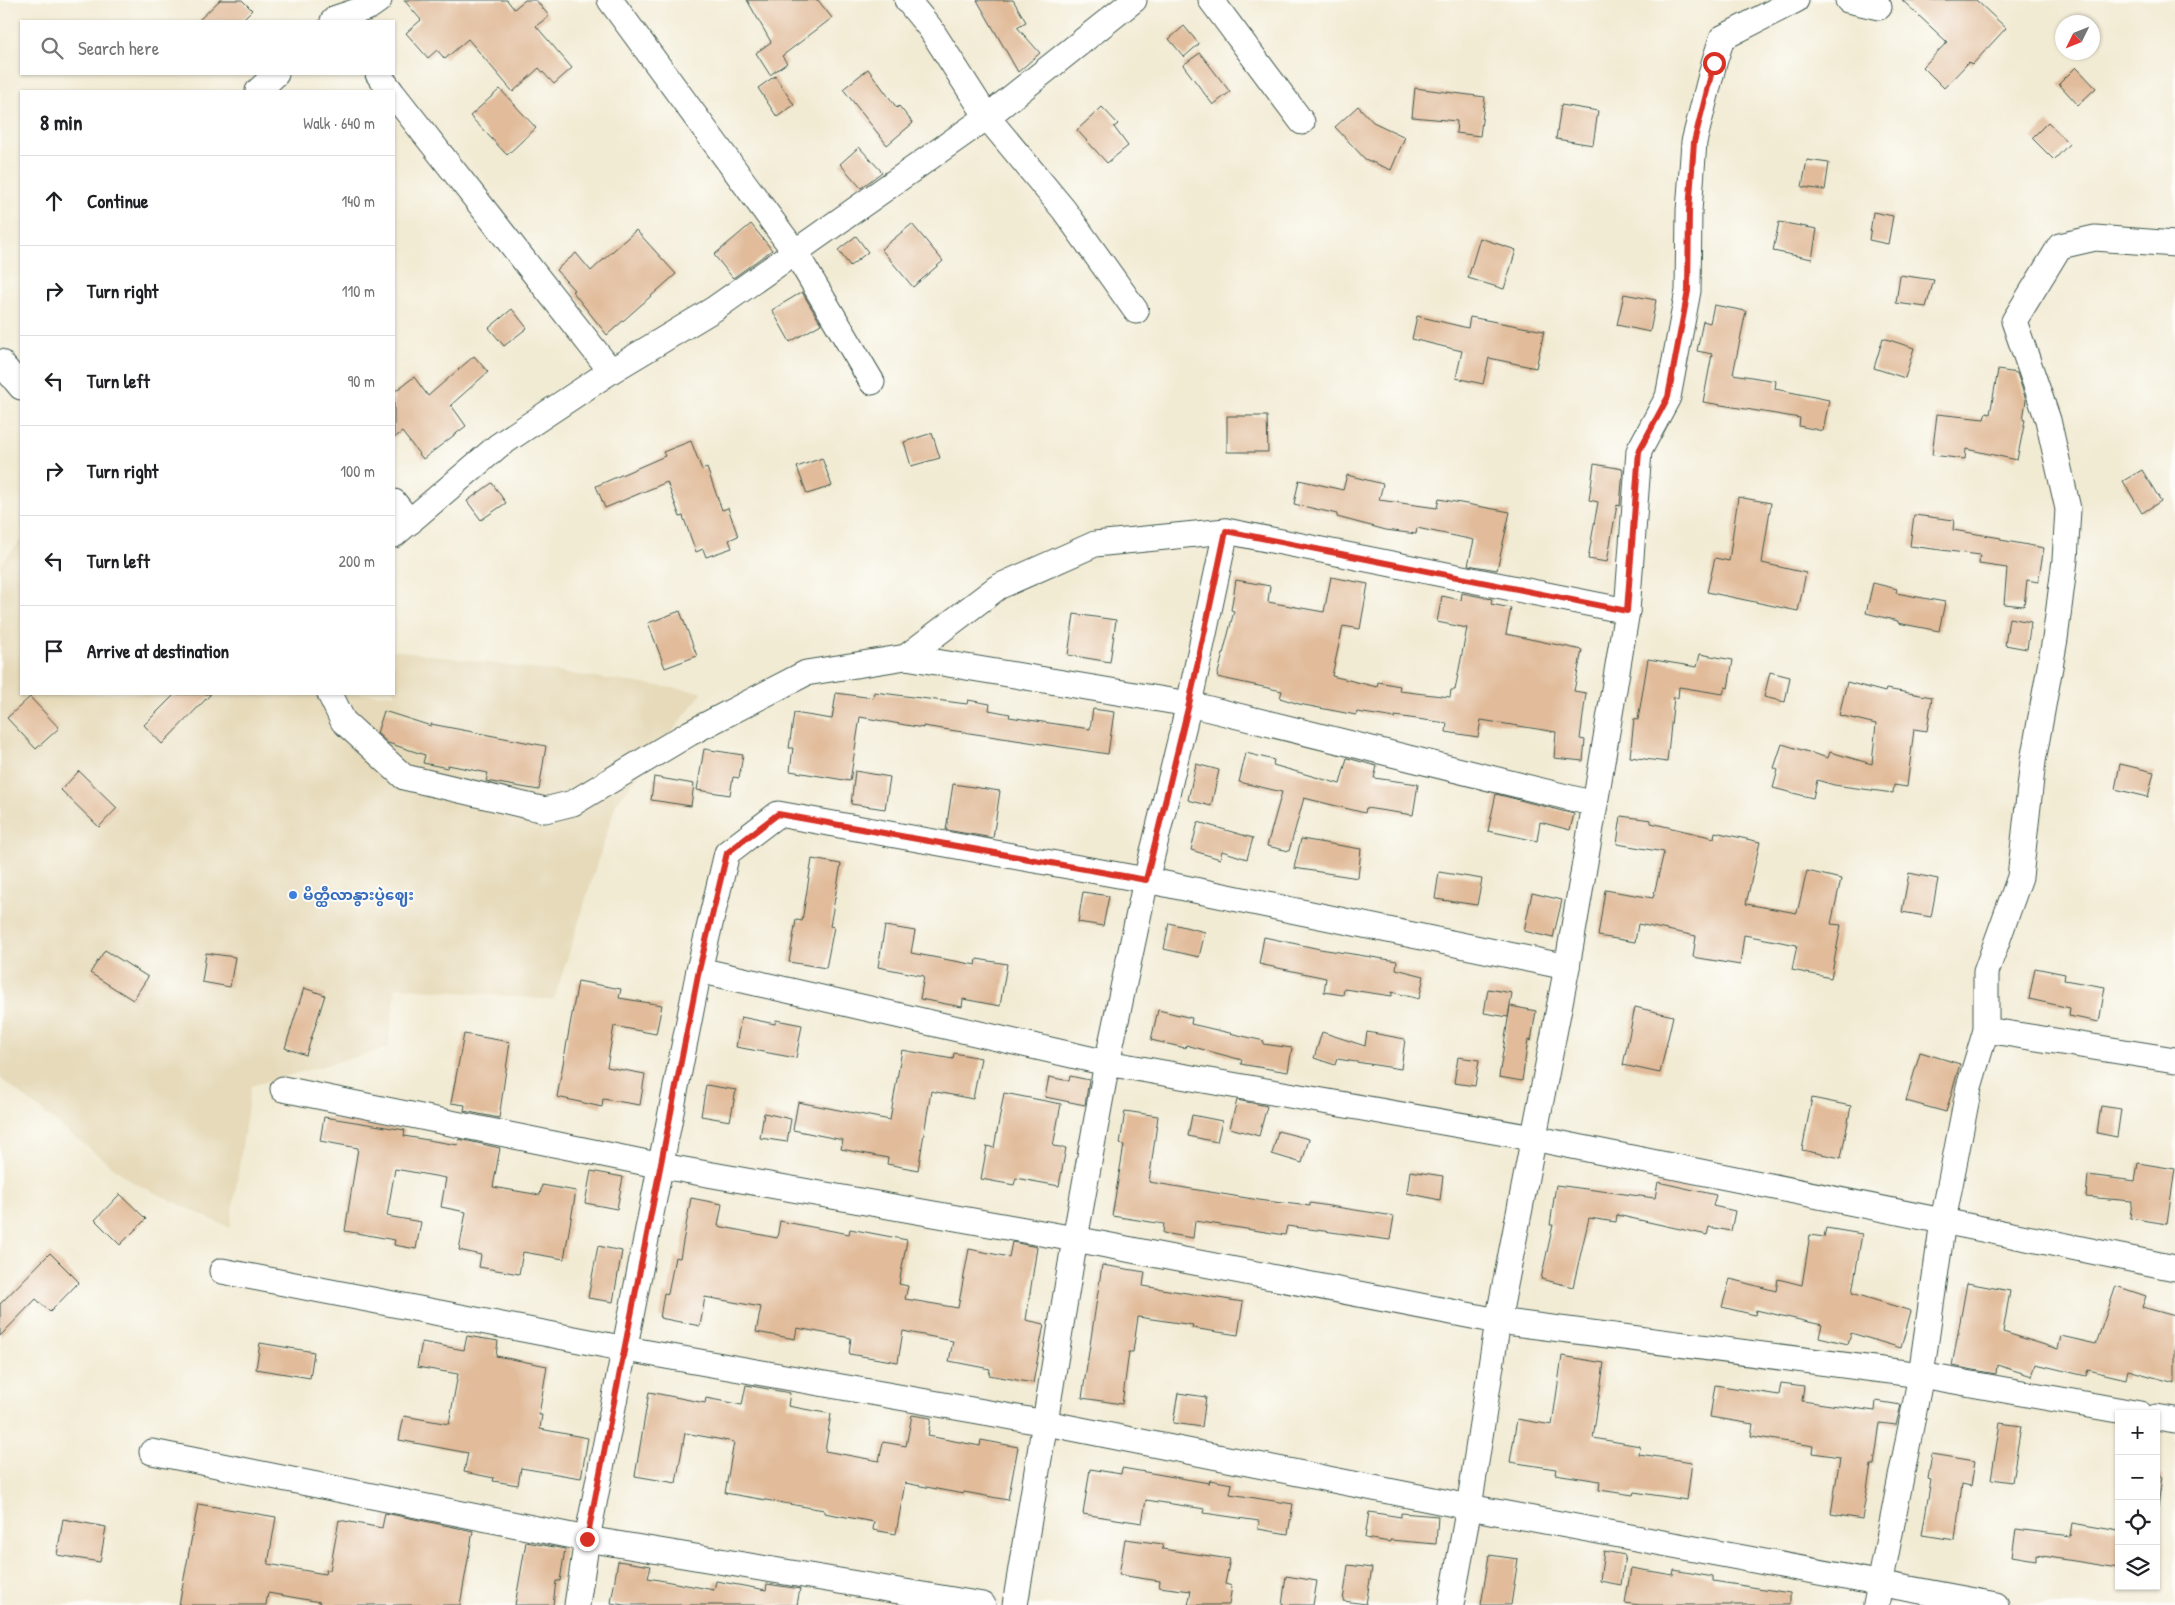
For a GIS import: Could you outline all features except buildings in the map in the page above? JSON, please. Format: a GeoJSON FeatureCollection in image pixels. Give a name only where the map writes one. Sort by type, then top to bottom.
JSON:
{"type":"FeatureCollection","features":[{"type":"Feature","properties":{"kind":"street"},"geometry":{"type":"LineString","coordinates":[[332,15],[369,7],[379,0]]}},
{"type":"Feature","properties":{"kind":"street"},"geometry":{"type":"LineString","coordinates":[[610,0],[795,252],[872,382]]}},
{"type":"Feature","properties":{"kind":"street"},"geometry":{"type":"LineString","coordinates":[[907,0],[930,28],[987,117],[1064,210],[1136,311]]}},
{"type":"Feature","properties":{"kind":"street"},"geometry":{"type":"LineString","coordinates":[[395,505],[402,528],[498,446],[611,372],[714,309],[987,117],[1134,0]]}},
{"type":"Feature","properties":{"kind":"street"},"geometry":{"type":"LineString","coordinates":[[1211,0],[1302,122]]}},
{"type":"Feature","properties":{"kind":"street"},"geometry":{"type":"LineString","coordinates":[[1451,1605],[1469,1507],[1498,1321],[1567,967],[1627,611],[1639,451],[1668,397],[1688,291],[1689,211],[1694,142],[1722,38],[1796,0]]}},
{"type":"Feature","properties":{"kind":"street"},"geometry":{"type":"LineString","coordinates":[[1848,0],[1879,7]]}},
{"type":"Feature","properties":{"kind":"street"},"geometry":{"type":"LineString","coordinates":[[259,90],[275,75]]}},
{"type":"Feature","properties":{"kind":"street"},"geometry":{"type":"LineString","coordinates":[[379,75],[390,90]]}},
{"type":"Feature","properties":{"kind":"street"},"geometry":{"type":"LineString","coordinates":[[395,96],[611,372]]}},
{"type":"Feature","properties":{"kind":"street"},"geometry":{"type":"LineString","coordinates":[[1879,1595],[1920,1375],[1943,1221],[1969,1087],[1986,1030],[1986,972],[2020,877],[2033,761],[2055,639],[2065,560],[2068,509],[2048,420],[2014,321],[2060,246],[2095,238],[2175,244]]}},
{"type":"Feature","properties":{"kind":"street"},"geometry":{"type":"LineString","coordinates":[[0,362],[20,386]]}},
{"type":"Feature","properties":{"kind":"street"},"geometry":{"type":"LineString","coordinates":[[906,656],[998,587],[1095,544],[1226,531],[1627,611]]}},
{"type":"Feature","properties":{"kind":"street"},"geometry":{"type":"LineString","coordinates":[[1015,1605],[1075,1239],[1107,1063],[1146,880],[1189,704],[1226,531]]}},
{"type":"Feature","properties":{"kind":"street"},"geometry":{"type":"LineString","coordinates":[[330,695],[343,721],[404,778],[545,810],[573,803],[690,733],[806,673],[906,656],[1189,704],[1595,804]]}},
{"type":"Feature","properties":{"kind":"street"},"geometry":{"type":"LineString","coordinates":[[577,1605],[587,1539],[626,1349],[699,970],[727,853],[778,814],[1146,880],[1567,967]]}},
{"type":"Feature","properties":{"kind":"street"},"geometry":{"type":"LineString","coordinates":[[699,970],[1107,1063],[1534,1138],[2175,1268]]}},
{"type":"Feature","properties":{"kind":"street"},"geometry":{"type":"LineString","coordinates":[[1986,1030],[2175,1060]]}},
{"type":"Feature","properties":{"kind":"street"},"geometry":{"type":"LineString","coordinates":[[284,1090],[662,1166],[1075,1239],[1498,1321],[1920,1375],[2117,1410]]}},
{"type":"Feature","properties":{"kind":"street"},"geometry":{"type":"LineString","coordinates":[[222,1271],[626,1349],[1046,1423],[1469,1507],[1879,1595],[1996,1605]]}},
{"type":"Feature","properties":{"kind":"street"},"geometry":{"type":"LineString","coordinates":[[2160,1418],[2175,1420]]}},
{"type":"Feature","properties":{"kind":"street"},"geometry":{"type":"LineString","coordinates":[[152,1452],[587,1539],[984,1605]]}},
{"type":"Feature","properties":{"kind":"shaded area","name":"မိတ္ထီလာနွားပွဲဈေး"},"geometry":{"type":"Polygon","coordinates":[[[20,541],[20,695],[395,695],[395,650],[703,692],[616,804],[554,1000],[396,987],[388,1048],[251,1086],[230,1228],[132,1182],[0,1078],[0,565],[20,541]]]}},
{"type":"Feature","properties":{"kind":"place","name":"မိတ္ထီလာနွားပွဲဈေး"},"geometry":{"type":"Point","coordinates":[293,895]}},
{"type":"Feature","properties":{"kind":"route"},"geometry":{"type":"LineString","coordinates":[[587,1539],[662,1166],[699,970],[727,853],[778,814],[1146,880],[1189,704],[1226,531],[1627,611],[1639,451],[1668,397],[1688,291],[1689,211],[1694,142],[1714,63]]}}]}
